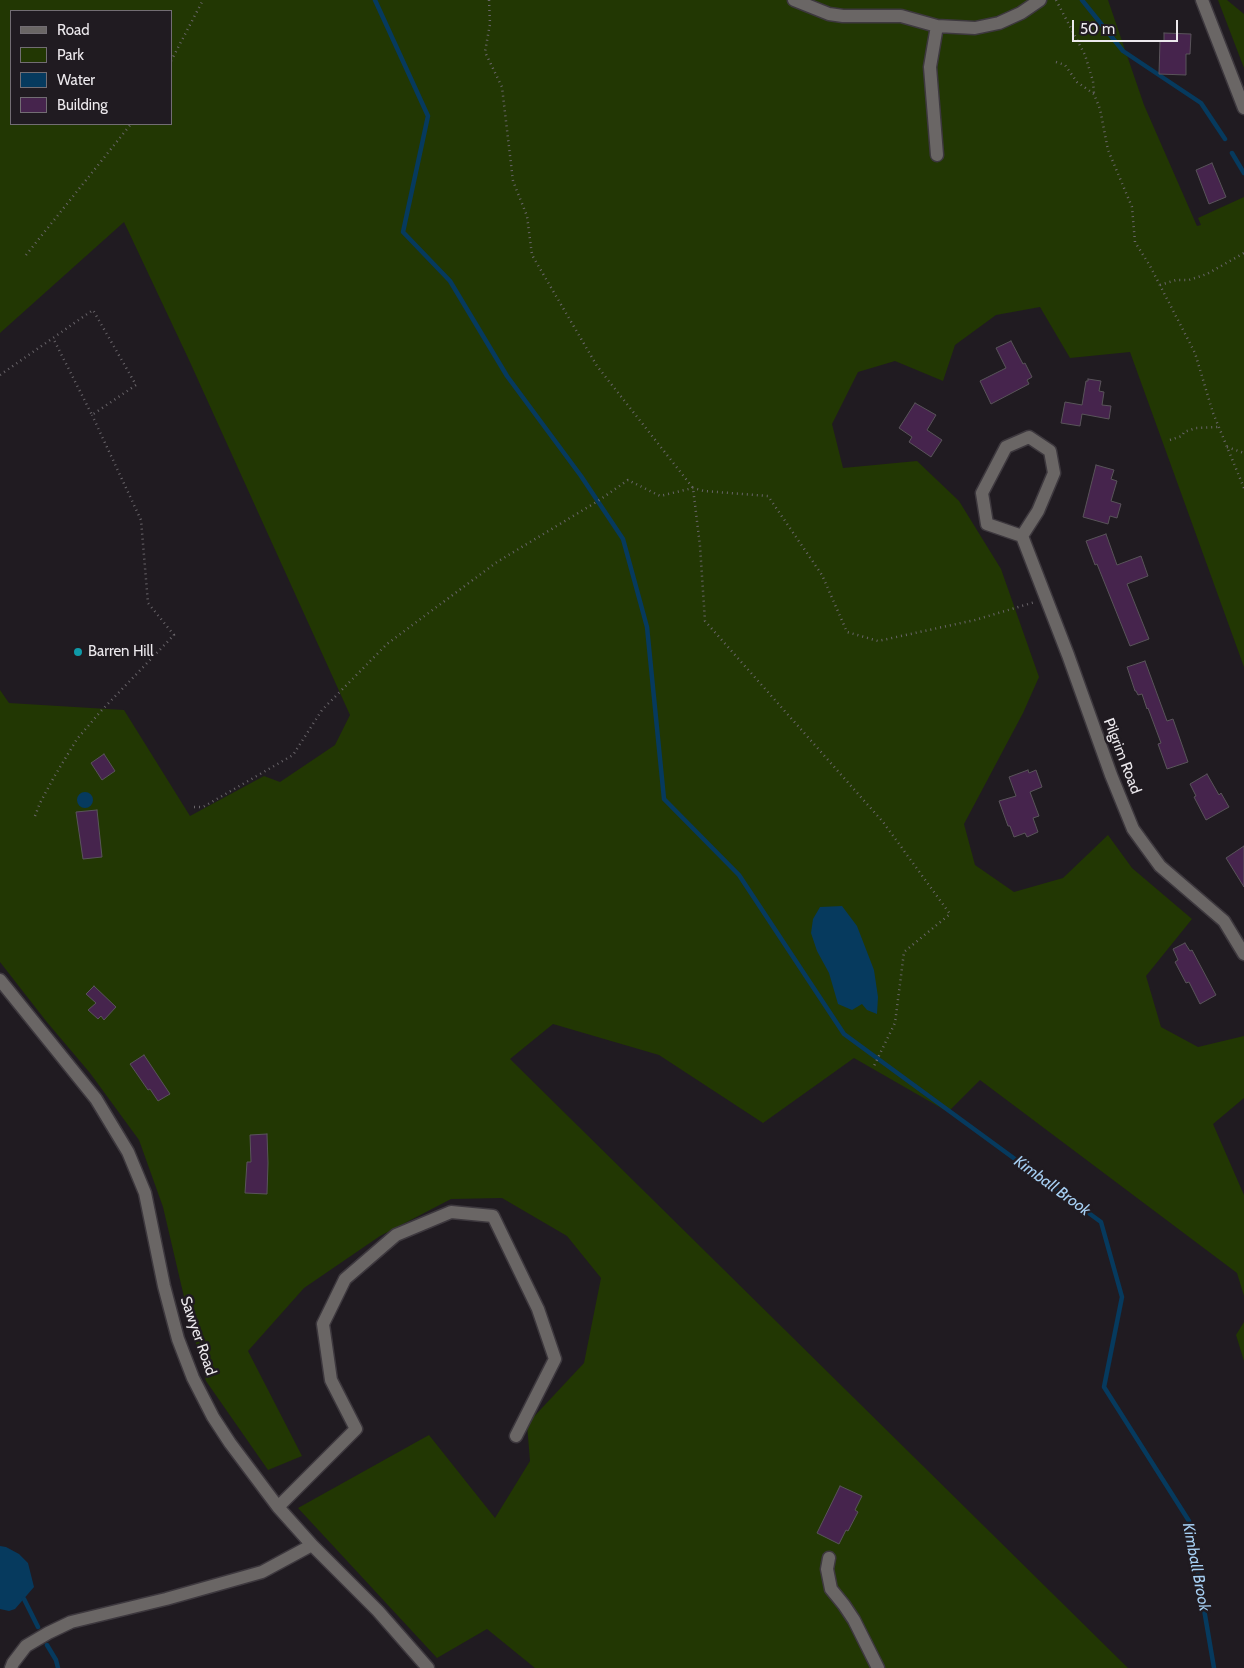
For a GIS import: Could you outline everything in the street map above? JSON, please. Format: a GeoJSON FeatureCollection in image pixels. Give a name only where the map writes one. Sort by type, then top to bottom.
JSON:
{"type":"FeatureCollection","features":[{"type":"Feature","properties":{"kind":"street"},"geometry":{"type":"LineString","coordinates":[[794,0],[829,14],[843,16],[901,16],[937,26],[975,28],[999,23],[1040,0]]}},
{"type":"Feature","properties":{"kind":"street"},"geometry":{"type":"LineString","coordinates":[[1202,0],[1244,108]]}},
{"type":"Feature","properties":{"kind":"street"},"geometry":{"type":"LineString","coordinates":[[937,26],[930,67],[937,155]]}},
{"type":"Feature","properties":{"kind":"street"},"geometry":{"type":"LineString","coordinates":[[1029,437],[1050,451],[1054,473],[1038,511],[1022,536],[987,524],[982,493],[1006,447],[1029,437]]}},
{"type":"Feature","properties":{"kind":"street","name":"Pilgrim Road"},"geometry":{"type":"LineString","coordinates":[[1022,536],[1133,829],[1160,866],[1224,921],[1244,954]]}},
{"type":"Feature","properties":{"kind":"street","name":"Sawyer Road"},"geometry":{"type":"LineString","coordinates":[[0,980],[96,1099],[128,1152],[145,1193],[164,1286],[178,1338],[193,1378],[213,1417],[230,1444],[278,1506],[312,1545],[378,1611],[428,1668]]}},
{"type":"Feature","properties":{"kind":"street"},"geometry":{"type":"LineString","coordinates":[[278,1506],[356,1429],[331,1380],[323,1324],[345,1279],[396,1235],[451,1212],[493,1216],[538,1309],[555,1358],[516,1436]]}},
{"type":"Feature","properties":{"kind":"street"},"geometry":{"type":"LineString","coordinates":[[11,1668],[26,1646],[71,1622],[166,1599],[262,1572],[312,1545]]}},
{"type":"Feature","properties":{"kind":"street"},"geometry":{"type":"LineString","coordinates":[[829,1558],[827,1569],[831,1588],[854,1620],[878,1668]]}},
{"type":"Feature","properties":{"kind":"path"},"geometry":{"type":"LineString","coordinates":[[172,59],[203,0]]}},
{"type":"Feature","properties":{"kind":"path"},"geometry":{"type":"LineString","coordinates":[[489,0],[490,24],[485,52],[502,87],[513,181],[527,216],[532,255],[596,366],[693,488],[700,546],[705,621],[884,822],[950,914],[904,952],[895,1023],[872,1068]]}},
{"type":"Feature","properties":{"kind":"path"},"geometry":{"type":"LineString","coordinates":[[1056,0],[1085,55],[1093,81],[1094,94],[1100,108],[1108,150],[1132,207],[1135,242],[1150,266],[1195,353],[1219,427],[1244,488]]}},
{"type":"Feature","properties":{"kind":"path"},"geometry":{"type":"LineString","coordinates":[[1056,62],[1064,65],[1077,82],[1094,94]]}},
{"type":"Feature","properties":{"kind":"path"},"geometry":{"type":"LineString","coordinates":[[26,255],[130,125]]}},
{"type":"Feature","properties":{"kind":"path"},"geometry":{"type":"LineString","coordinates":[[1160,285],[1176,280],[1189,280],[1208,274],[1244,253]]}},
{"type":"Feature","properties":{"kind":"path"},"geometry":{"type":"LineString","coordinates":[[0,375],[93,310],[136,385],[92,415]]}},
{"type":"Feature","properties":{"kind":"path"},"geometry":{"type":"LineString","coordinates":[[35,816],[54,777],[77,739],[100,711],[174,635],[148,603],[141,520],[92,415],[53,338]]}},
{"type":"Feature","properties":{"kind":"path"},"geometry":{"type":"LineString","coordinates":[[1170,440],[1196,428],[1219,427]]}},
{"type":"Feature","properties":{"kind":"path"},"geometry":{"type":"LineString","coordinates":[[1227,447],[1244,453]]}},
{"type":"Feature","properties":{"kind":"path"},"geometry":{"type":"LineString","coordinates":[[194,806],[203,807],[293,755],[322,710],[387,644],[497,562],[598,501],[628,480],[660,496],[693,488],[704,491],[768,496],[822,575],[847,632],[878,641],[975,620],[1046,599]]}},
{"type":"Feature","properties":{"kind":"green space"},"geometry":{"type":"Polygon","coordinates":[[[0,0],[1108,0],[1144,105],[1197,226],[1201,225],[1198,218],[1244,197],[1244,667],[1130,352],[1070,358],[1040,307],[996,315],[955,345],[943,381],[895,361],[858,372],[832,424],[843,468],[917,461],[959,501],[1001,569],[1039,677],[1023,713],[964,824],[975,865],[1014,892],[1063,878],[1108,835],[1132,868],[1192,919],[1146,976],[1161,1027],[1198,1047],[1244,1036],[1244,1098],[1213,1124],[1244,1195],[1244,1296],[1237,1273],[980,1080],[948,1112],[854,1058],[763,1123],[659,1055],[553,1024],[510,1059],[1128,1668],[535,1668],[487,1629],[437,1658],[298,1508],[429,1435],[495,1518],[530,1461],[527,1424],[584,1363],[601,1278],[567,1236],[502,1198],[451,1199],[380,1236],[304,1288],[248,1351],[302,1456],[268,1470],[206,1381],[163,1207],[139,1140],[90,1073],[0,962],[0,690],[9,703],[124,710],[190,816],[264,776],[280,782],[335,745],[350,715],[189,360],[124,222],[0,333],[0,0]]]}},
{"type":"Feature","properties":{"kind":"green space"},"geometry":{"type":"Polygon","coordinates":[[[1218,0],[1227,0],[1244,14],[1244,68],[1218,0]]]}},
{"type":"Feature","properties":{"kind":"green space"},"geometry":{"type":"Polygon","coordinates":[[[1244,1322],[1244,1361],[1236,1335],[1244,1322]]]}},
{"type":"Feature","properties":{"kind":"water"},"geometry":{"type":"Polygon","coordinates":[[[85,792],[91,794],[93,800],[91,806],[85,808],[79,806],[77,800],[79,794],[85,792]]]}},
{"type":"Feature","properties":{"kind":"water"},"geometry":{"type":"Polygon","coordinates":[[[842,906],[857,926],[874,970],[878,997],[877,1014],[867,1010],[862,1004],[852,1010],[838,1004],[829,973],[817,951],[811,933],[813,919],[820,907],[842,906]]]}},
{"type":"Feature","properties":{"kind":"water"},"geometry":{"type":"Polygon","coordinates":[[[0,1546],[19,1554],[28,1563],[34,1587],[15,1609],[9,1611],[0,1609],[0,1546]]]}},
{"type":"Feature","properties":{"kind":"building"},"geometry":{"type":"Polygon","coordinates":[[[1164,33],[1191,34],[1190,54],[1186,54],[1186,75],[1159,74],[1160,41],[1164,41],[1164,33]]]}},
{"type":"Feature","properties":{"kind":"building"},"geometry":{"type":"Polygon","coordinates":[[[1212,163],[1226,197],[1209,204],[1196,170],[1212,163]]]}},
{"type":"Feature","properties":{"kind":"building"},"geometry":{"type":"Polygon","coordinates":[[[1011,341],[1032,377],[1027,380],[1029,384],[991,404],[980,381],[1006,368],[996,348],[1011,341]]]}},
{"type":"Feature","properties":{"kind":"building"},"geometry":{"type":"Polygon","coordinates":[[[1088,379],[1101,381],[1099,391],[1104,392],[1102,405],[1111,406],[1109,419],[1082,414],[1080,426],[1061,423],[1065,402],[1082,405],[1088,379]]]}},
{"type":"Feature","properties":{"kind":"building"},"geometry":{"type":"Polygon","coordinates":[[[915,403],[936,415],[927,430],[942,440],[931,457],[909,442],[912,437],[899,428],[915,403]]]}},
{"type":"Feature","properties":{"kind":"building"},"geometry":{"type":"Polygon","coordinates":[[[1096,465],[1114,470],[1111,479],[1117,481],[1111,501],[1121,504],[1117,518],[1110,516],[1108,524],[1083,517],[1096,465]]]}},
{"type":"Feature","properties":{"kind":"building"},"geometry":{"type":"Polygon","coordinates":[[[1106,534],[1117,565],[1141,556],[1148,576],[1127,584],[1149,639],[1130,646],[1086,541],[1106,534]]]}},
{"type":"Feature","properties":{"kind":"building"},"geometry":{"type":"Polygon","coordinates":[[[1145,661],[1167,721],[1173,719],[1188,762],[1167,769],[1158,744],[1161,743],[1148,708],[1142,694],[1138,695],[1135,691],[1127,667],[1145,661]]]}},
{"type":"Feature","properties":{"kind":"building"},"geometry":{"type":"Polygon","coordinates":[[[104,754],[115,771],[102,780],[91,763],[104,754]]]}},
{"type":"Feature","properties":{"kind":"building"},"geometry":{"type":"Polygon","coordinates":[[[1028,770],[1029,773],[1036,770],[1042,787],[1030,792],[1039,816],[1033,818],[1038,832],[1027,837],[1025,833],[1014,837],[999,801],[1016,796],[1009,777],[1028,770]]]}},
{"type":"Feature","properties":{"kind":"building"},"geometry":{"type":"Polygon","coordinates":[[[1207,774],[1219,795],[1221,793],[1229,807],[1206,820],[1194,797],[1196,796],[1190,784],[1207,774]]]}},
{"type":"Feature","properties":{"kind":"building"},"geometry":{"type":"Polygon","coordinates":[[[97,810],[102,857],[83,859],[76,812],[97,810]]]}},
{"type":"Feature","properties":{"kind":"building"},"geometry":{"type":"Polygon","coordinates":[[[1244,846],[1244,887],[1226,858],[1244,846]]]}},
{"type":"Feature","properties":{"kind":"building"},"geometry":{"type":"Polygon","coordinates":[[[1185,943],[1190,951],[1192,950],[1216,995],[1200,1004],[1189,982],[1186,983],[1175,962],[1178,960],[1173,949],[1185,943]]]}},
{"type":"Feature","properties":{"kind":"building"},"geometry":{"type":"Polygon","coordinates":[[[94,986],[116,1007],[104,1020],[101,1016],[98,1019],[88,1010],[96,1003],[86,994],[94,986]]]}},
{"type":"Feature","properties":{"kind":"building"},"geometry":{"type":"Polygon","coordinates":[[[144,1055],[170,1094],[158,1101],[130,1064],[144,1055]]]}},
{"type":"Feature","properties":{"kind":"building"},"geometry":{"type":"Polygon","coordinates":[[[267,1134],[267,1194],[245,1193],[247,1162],[251,1162],[250,1135],[267,1134]]]}},
{"type":"Feature","properties":{"kind":"building"},"geometry":{"type":"Polygon","coordinates":[[[840,1486],[862,1496],[855,1510],[858,1512],[839,1544],[817,1533],[840,1486]]]}},
{"type":"Feature","properties":{"kind":"waterway","name":"Kimball Brook"},"geometry":{"type":"LineString","coordinates":[[375,0],[428,116],[403,232],[450,281],[507,376],[581,476],[623,539],[647,627],[664,799],[739,875],[844,1034],[1101,1222],[1122,1297],[1104,1387],[1189,1521],[1214,1668]]}},
{"type":"Feature","properties":{"kind":"waterway"},"geometry":{"type":"LineString","coordinates":[[1082,0],[1123,51],[1201,103],[1225,139]]}},
{"type":"Feature","properties":{"kind":"waterway"},"geometry":{"type":"LineString","coordinates":[[1232,153],[1244,173]]}},
{"type":"Feature","properties":{"kind":"waterway"},"geometry":{"type":"LineString","coordinates":[[24,1599],[38,1627]]}},
{"type":"Feature","properties":{"kind":"waterway"},"geometry":{"type":"LineString","coordinates":[[47,1645],[56,1660],[58,1668]]}},
{"type":"Feature","properties":{"kind":"place","name":"Barren Hill"},"geometry":{"type":"Point","coordinates":[78,652]}}]}
